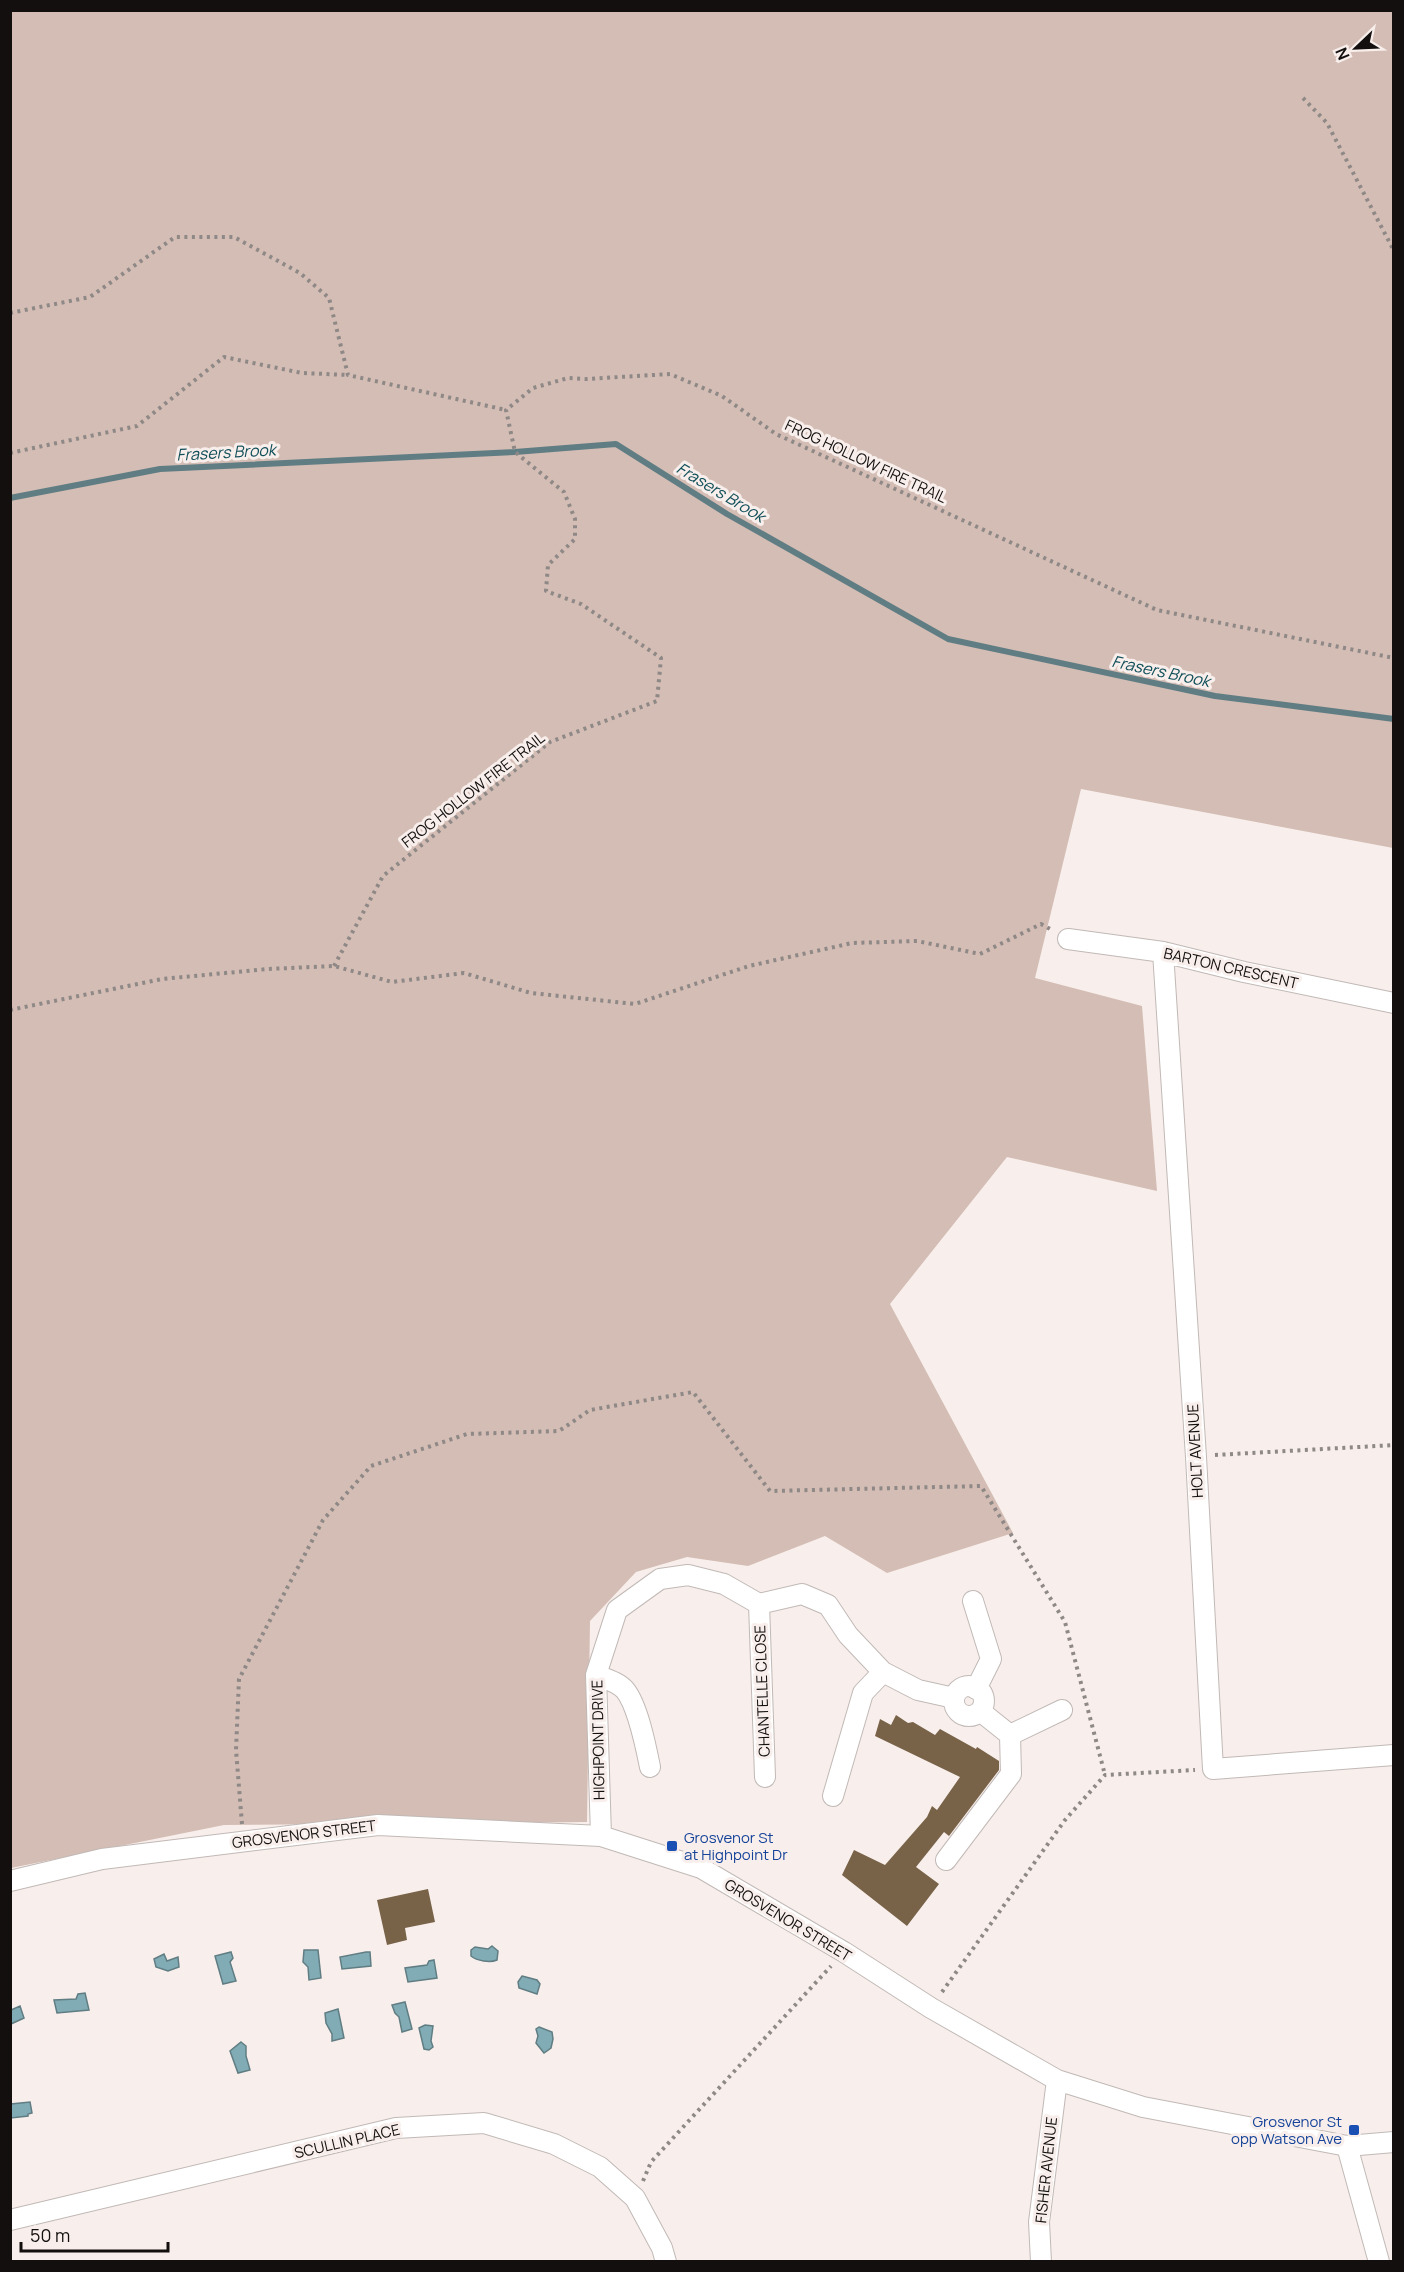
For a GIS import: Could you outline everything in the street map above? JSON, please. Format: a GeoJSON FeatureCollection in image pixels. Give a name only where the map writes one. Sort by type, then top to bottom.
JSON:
{"type":"FeatureCollection","features":[{"type":"Feature","properties":{"kind":"street","name":"BARTON CRESCENT"},"geometry":{"type":"LineString","coordinates":[[1068,939],[1163,952],[1244,972],[1394,1003]]}},
{"type":"Feature","properties":{"kind":"street","name":"HOLT AVENUE"},"geometry":{"type":"LineString","coordinates":[[1163,952],[1196,1456],[1213,1769]]}},
{"type":"Feature","properties":{"kind":"street","name":"HIGHPOINT DRIVE"},"geometry":{"type":"LineString","coordinates":[[601,1836],[596,1675],[617,1610],[660,1579],[688,1575],[724,1584],[759,1604]]}},
{"type":"Feature","properties":{"kind":"street"},"geometry":{"type":"LineString","coordinates":[[759,1604],[802,1594],[828,1605],[848,1635],[883,1672],[918,1690],[954,1698]]}},
{"type":"Feature","properties":{"kind":"street"},"geometry":{"type":"LineString","coordinates":[[973,1601],[992,1659],[976,1689]]}},
{"type":"Feature","properties":{"kind":"street","name":"CHANTELLE CLOSE"},"geometry":{"type":"LineString","coordinates":[[759,1604],[765,1777]]}},
{"type":"Feature","properties":{"kind":"street"},"geometry":{"type":"LineString","coordinates":[[833,1796],[863,1693],[883,1672]]}},
{"type":"Feature","properties":{"kind":"street"},"geometry":{"type":"LineString","coordinates":[[596,1675],[617,1683],[625,1690],[646,1742],[650,1767]]}},
{"type":"Feature","properties":{"kind":"street"},"geometry":{"type":"LineString","coordinates":[[972,1687],[980,1692],[983,1701],[980,1710],[971,1715],[962,1714],[956,1707],[954,1698],[959,1690],[972,1687]]}},
{"type":"Feature","properties":{"kind":"street"},"geometry":{"type":"LineString","coordinates":[[980,1710],[1011,1735]]}},
{"type":"Feature","properties":{"kind":"street"},"geometry":{"type":"LineString","coordinates":[[1011,1735],[1062,1710]]}},
{"type":"Feature","properties":{"kind":"street"},"geometry":{"type":"LineString","coordinates":[[946,1860],[1011,1774],[1011,1735]]}},
{"type":"Feature","properties":{"kind":"street"},"geometry":{"type":"LineString","coordinates":[[1213,1769],[1394,1755]]}},
{"type":"Feature","properties":{"kind":"street","name":"GROSVENOR STREET"},"geometry":{"type":"LineString","coordinates":[[10,1881],[102,1859],[378,1825],[601,1836],[701,1868],[844,1952],[931,2008],[1056,2080],[1143,2107],[1347,2146],[1394,2142]]}},
{"type":"Feature","properties":{"kind":"street","name":"FISHER AVENUE"},"geometry":{"type":"LineString","coordinates":[[1041,2262],[1039,2222],[1056,2080]]}},
{"type":"Feature","properties":{"kind":"street","name":"SCULLIN PLACE"},"geometry":{"type":"LineString","coordinates":[[10,2220],[396,2128],[484,2123],[554,2144],[600,2167],[635,2198],[662,2248],[666,2262]]}},
{"type":"Feature","properties":{"kind":"street"},"geometry":{"type":"LineString","coordinates":[[1347,2146],[1378,2262]]}},
{"type":"Feature","properties":{"kind":"path"},"geometry":{"type":"LineString","coordinates":[[1303,98],[1327,123],[1394,251]]}},
{"type":"Feature","properties":{"kind":"path"},"geometry":{"type":"LineString","coordinates":[[10,313],[90,297],[175,237],[234,237],[300,273],[329,298],[348,375]]}},
{"type":"Feature","properties":{"kind":"path"},"geometry":{"type":"LineString","coordinates":[[10,453],[137,426],[224,357],[302,373],[348,375],[506,410]]}},
{"type":"Feature","properties":{"kind":"path","name":"FROG HOLLOW FIRE TRAIL"},"geometry":{"type":"LineString","coordinates":[[334,966],[383,876],[550,742],[657,701],[661,658],[581,604],[546,591],[548,565],[575,539],[575,519],[564,492],[515,452],[506,410],[533,388],[568,378],[670,374],[722,396],[777,434],[1157,610],[1394,658]]}},
{"type":"Feature","properties":{"kind":"path"},"geometry":{"type":"LineString","coordinates":[[10,1010],[162,980],[268,969],[334,966],[392,982],[464,973],[531,993],[635,1004],[749,966],[852,943],[917,941],[980,954],[1041,924],[1068,939]]}},
{"type":"Feature","properties":{"kind":"path"},"geometry":{"type":"LineString","coordinates":[[243,1842],[236,1750],[239,1679],[323,1520],[371,1466],[467,1434],[559,1431],[590,1410],[693,1392],[770,1491],[981,1486],[1065,1622],[1105,1775]]}},
{"type":"Feature","properties":{"kind":"path"},"geometry":{"type":"LineString","coordinates":[[1196,1456],[1394,1445]]}},
{"type":"Feature","properties":{"kind":"path"},"geometry":{"type":"LineString","coordinates":[[931,2008],[1065,1820],[1105,1775],[1213,1769]]}},
{"type":"Feature","properties":{"kind":"path"},"geometry":{"type":"LineString","coordinates":[[651,2162],[844,1952]]}},
{"type":"Feature","properties":{"kind":"shaded area"},"geometry":{"type":"Polygon","coordinates":[[[11,11],[1393,11],[1393,848],[1081,789],[1035,978],[1142,1006],[1157,1191],[1007,1157],[890,1304],[1013,1533],[887,1573],[825,1536],[748,1566],[687,1557],[636,1572],[590,1621],[587,1822],[224,1825],[11,1868],[11,11]]]}},
{"type":"Feature","properties":{"kind":"water"},"geometry":{"type":"Polygon","coordinates":[[[492,1946],[498,1951],[497,1960],[484,1961],[471,1956],[471,1950],[475,1947],[488,1949],[492,1946]]]}},
{"type":"Feature","properties":{"kind":"water"},"geometry":{"type":"Polygon","coordinates":[[[304,1950],[318,1950],[321,1978],[309,1980],[308,1967],[303,1962],[304,1950]]]}},
{"type":"Feature","properties":{"kind":"water"},"geometry":{"type":"Polygon","coordinates":[[[231,1952],[233,1958],[230,1962],[236,1981],[223,1984],[215,1956],[231,1952]]]}},
{"type":"Feature","properties":{"kind":"water"},"geometry":{"type":"Polygon","coordinates":[[[370,1952],[371,1966],[342,1969],[340,1957],[370,1952]]]}},
{"type":"Feature","properties":{"kind":"water"},"geometry":{"type":"Polygon","coordinates":[[[164,1954],[167,1961],[178,1957],[179,1967],[168,1971],[156,1967],[154,1959],[164,1954]]]}},
{"type":"Feature","properties":{"kind":"water"},"geometry":{"type":"Polygon","coordinates":[[[434,1960],[437,1978],[408,1982],[405,1968],[427,1965],[429,1961],[434,1960]]]}},
{"type":"Feature","properties":{"kind":"water"},"geometry":{"type":"Polygon","coordinates":[[[522,1976],[537,1980],[540,1984],[537,1994],[519,1988],[518,1982],[522,1976]]]}},
{"type":"Feature","properties":{"kind":"water"},"geometry":{"type":"Polygon","coordinates":[[[85,1993],[89,2010],[57,2013],[54,2000],[76,1999],[78,1994],[85,1993]]]}},
{"type":"Feature","properties":{"kind":"water"},"geometry":{"type":"Polygon","coordinates":[[[405,2002],[412,2029],[402,2032],[399,2017],[392,2005],[405,2002]]]}},
{"type":"Feature","properties":{"kind":"water"},"geometry":{"type":"Polygon","coordinates":[[[20,2006],[24,2018],[11,2024],[11,2010],[20,2006]]]}},
{"type":"Feature","properties":{"kind":"water"},"geometry":{"type":"Polygon","coordinates":[[[338,2009],[344,2038],[332,2041],[325,2013],[338,2009]]]}},
{"type":"Feature","properties":{"kind":"water"},"geometry":{"type":"Polygon","coordinates":[[[425,2025],[433,2026],[431,2041],[433,2047],[429,2050],[424,2049],[419,2028],[425,2025]]]}},
{"type":"Feature","properties":{"kind":"water"},"geometry":{"type":"Polygon","coordinates":[[[539,2027],[552,2032],[551,2048],[544,2053],[536,2043],[538,2036],[536,2029],[539,2027]]]}},
{"type":"Feature","properties":{"kind":"water"},"geometry":{"type":"Polygon","coordinates":[[[241,2042],[246,2046],[250,2070],[238,2073],[230,2051],[241,2042]]]}},
{"type":"Feature","properties":{"kind":"water"},"geometry":{"type":"Polygon","coordinates":[[[30,2102],[32,2113],[28,2116],[11,2118],[11,2104],[30,2102]]]}},
{"type":"Feature","properties":{"kind":"building"},"geometry":{"type":"Polygon","coordinates":[[[896,1715],[935,1735],[940,1729],[976,1749],[977,1747],[999,1761],[999,1770],[949,1836],[944,1832],[916,1867],[939,1884],[907,1926],[842,1875],[854,1850],[885,1865],[927,1817],[932,1806],[937,1810],[960,1777],[875,1736],[880,1719],[891,1725],[896,1715]]]}},
{"type":"Feature","properties":{"kind":"building"},"geometry":{"type":"Polygon","coordinates":[[[428,1889],[435,1922],[405,1928],[407,1940],[387,1945],[377,1900],[428,1889]]]}},
{"type":"Feature","properties":{"kind":"waterway","name":"Frasers Brook"},"geometry":{"type":"LineString","coordinates":[[10,498],[160,469],[515,452],[616,444],[727,514],[948,639],[1215,696],[1394,719]]}},
{"type":"Feature","properties":{"kind":"place","name":"Grosvenor St at Highpoint Dr"},"geometry":{"type":"Point","coordinates":[672,1846]}},
{"type":"Feature","properties":{"kind":"place","name":"Grosvenor St opp Watson Ave"},"geometry":{"type":"Point","coordinates":[1354,2130]}}]}
